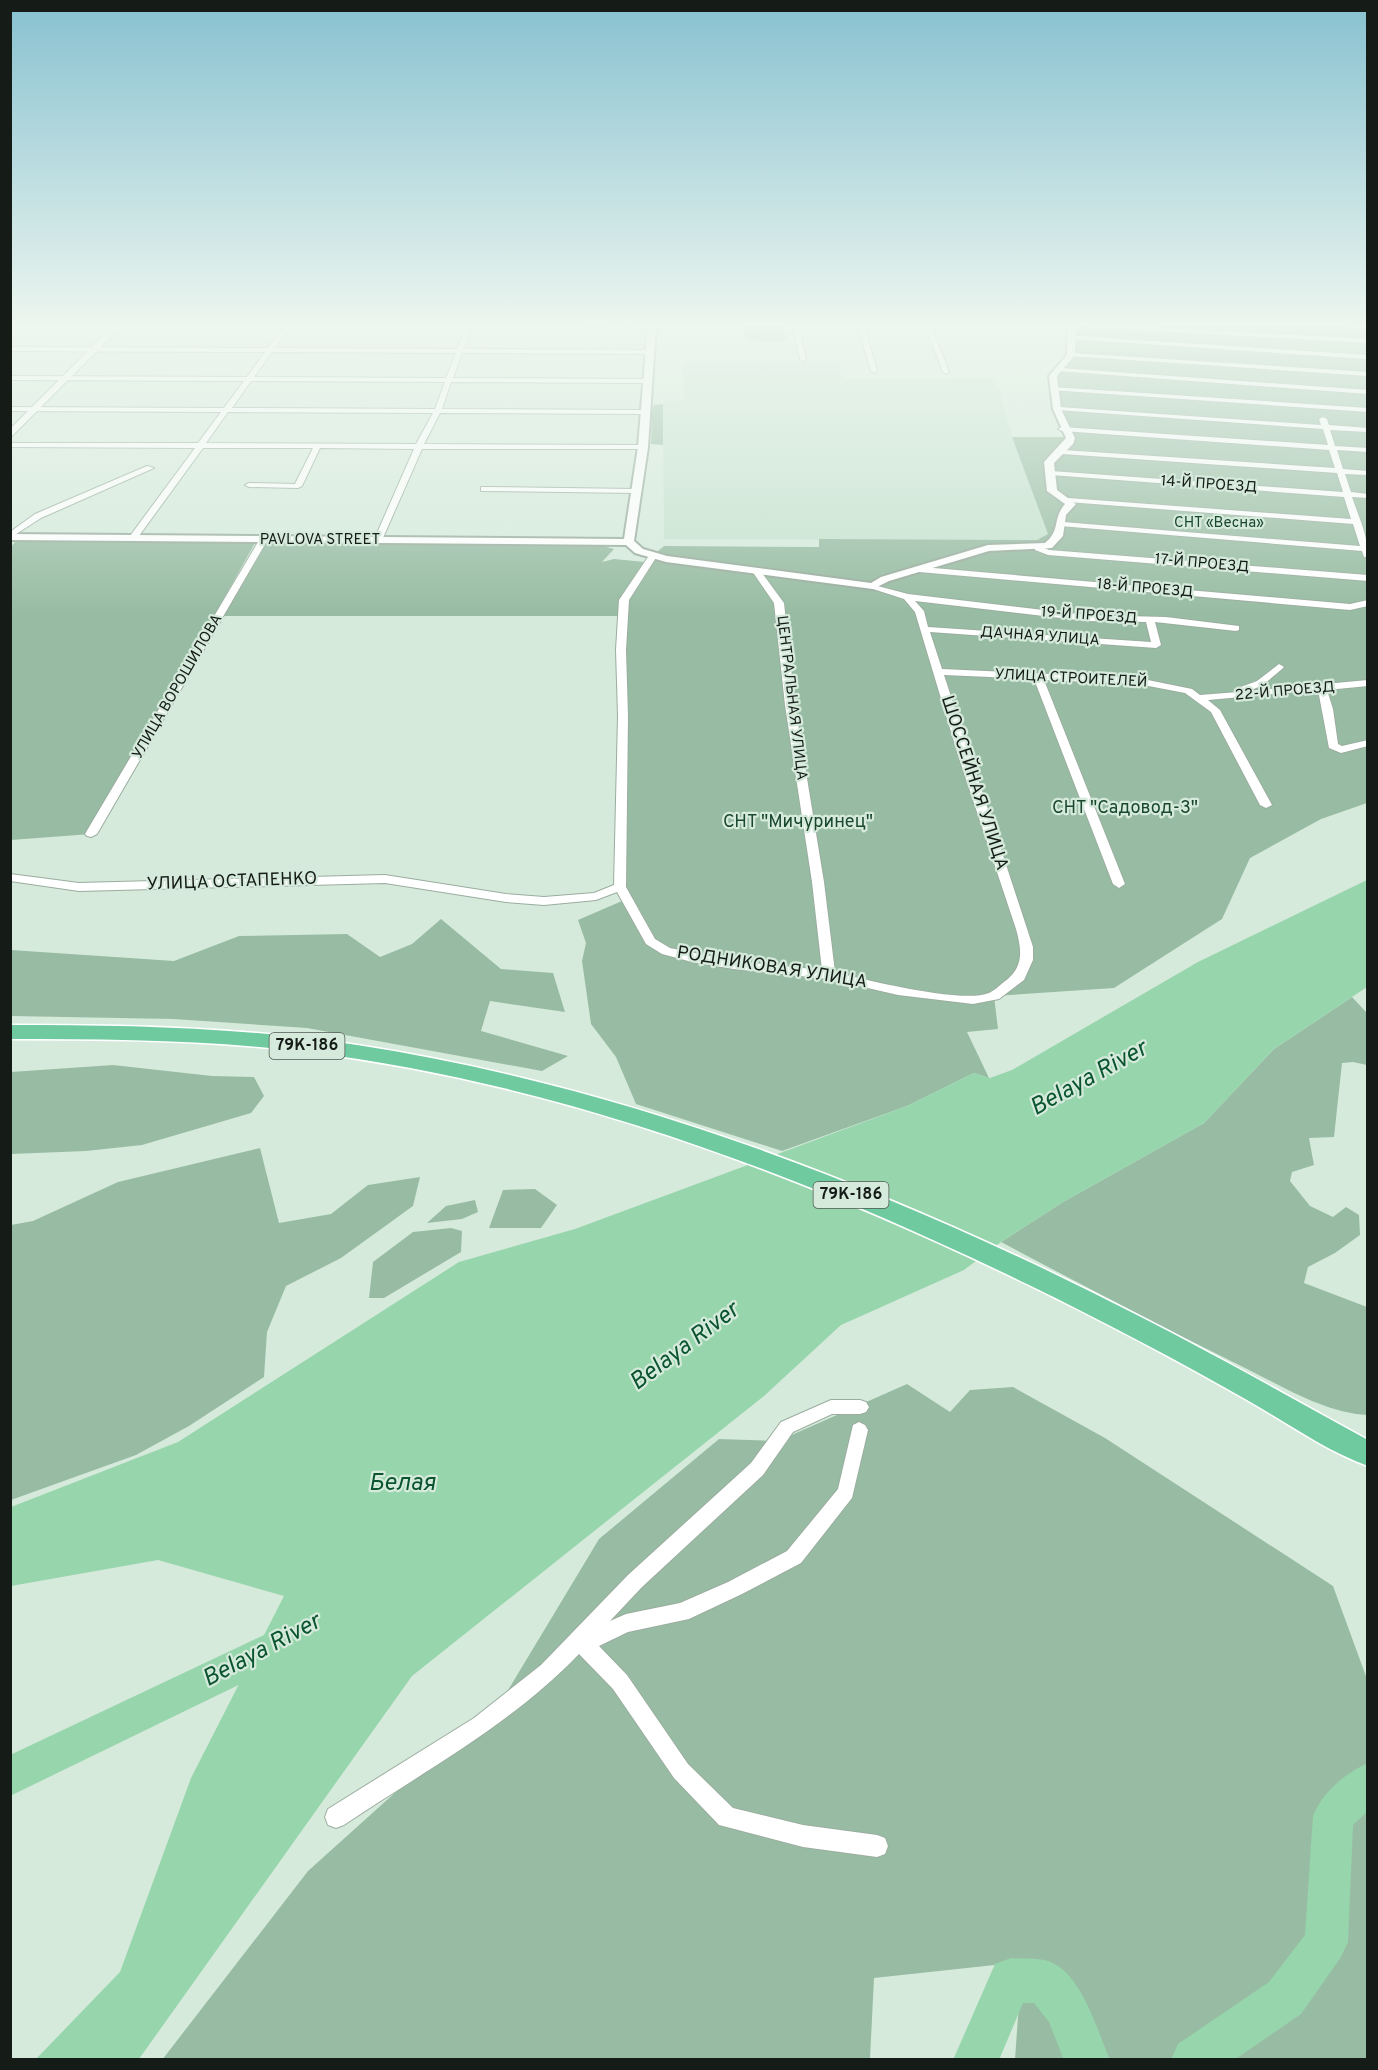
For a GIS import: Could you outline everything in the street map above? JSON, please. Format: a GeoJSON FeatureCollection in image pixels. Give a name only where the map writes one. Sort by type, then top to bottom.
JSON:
{"type":"FeatureCollection","features":[{"type":"Feature","properties":{"kind":"main road"},"geometry":{"type":"LineString","coordinates":[[10,435],[25,420]]}},
{"type":"Feature","properties":{"kind":"main road","name":"79К-186"},"geometry":{"type":"LineString","coordinates":[[10,1032],[186,1036],[286,1043],[405,1060],[597,1105],[773,1165],[898,1214],[1096,1306],[1368,1454]]}},
{"type":"Feature","properties":{"kind":"street"},"geometry":{"type":"LineString","coordinates":[[133,538],[220,420]]}},
{"type":"Feature","properties":{"kind":"street"},"geometry":{"type":"LineString","coordinates":[[378,540],[418,446],[433,420]]}},
{"type":"Feature","properties":{"kind":"street"},"geometry":{"type":"LineString","coordinates":[[644,420],[643,447],[629,542],[635,549],[653,556],[873,586],[907,597]]}},
{"type":"Feature","properties":{"kind":"street"},"geometry":{"type":"LineString","coordinates":[[1061,420],[1062,429],[1071,438],[1062,452],[1049,462],[1052,491],[1068,500],[1358,522]]}},
{"type":"Feature","properties":{"kind":"street"},"geometry":{"type":"LineString","coordinates":[[1210,420],[1368,430]]}},
{"type":"Feature","properties":{"kind":"street"},"geometry":{"type":"LineString","coordinates":[[1063,524],[1367,553],[1323,420]]}},
{"type":"Feature","properties":{"kind":"street"},"geometry":{"type":"LineString","coordinates":[[1062,429],[1368,450]]}},
{"type":"Feature","properties":{"kind":"street"},"geometry":{"type":"LineString","coordinates":[[10,445],[643,447]]}},
{"type":"Feature","properties":{"kind":"street"},"geometry":{"type":"LineString","coordinates":[[249,485],[298,486],[318,445]]}},
{"type":"Feature","properties":{"kind":"street"},"geometry":{"type":"LineString","coordinates":[[1062,452],[1368,473]]}},
{"type":"Feature","properties":{"kind":"street"},"geometry":{"type":"LineString","coordinates":[[10,537],[38,516],[150,468]]}},
{"type":"Feature","properties":{"kind":"street","name":"14-Й ПРОЕЗД"},"geometry":{"type":"LineString","coordinates":[[1051,473],[1368,496]]}},
{"type":"Feature","properties":{"kind":"street"},"geometry":{"type":"LineString","coordinates":[[484,489],[637,491]]}},
{"type":"Feature","properties":{"kind":"street"},"geometry":{"type":"LineString","coordinates":[[873,586],[885,579],[922,570],[988,548],[1048,546],[1057,541],[1063,524],[1061,515],[1071,504],[1068,500]]}},
{"type":"Feature","properties":{"kind":"street","name":"PAVLOVA STREET"},"geometry":{"type":"LineString","coordinates":[[10,537],[629,542]]}},
{"type":"Feature","properties":{"kind":"street","name":"УЛИЦА ВОРОШИЛОВА"},"geometry":{"type":"LineString","coordinates":[[91,834],[264,539]]}},
{"type":"Feature","properties":{"kind":"street","name":"17-Й ПРОЕЗД"},"geometry":{"type":"LineString","coordinates":[[1038,548],[1048,552],[1368,578]]}},
{"type":"Feature","properties":{"kind":"street"},"geometry":{"type":"LineString","coordinates":[[620,887],[622,612],[630,589],[653,556]]}},
{"type":"Feature","properties":{"kind":"street","name":"18-Й ПРОЕЗД"},"geometry":{"type":"LineString","coordinates":[[922,570],[1350,607],[1368,603]]}},
{"type":"Feature","properties":{"kind":"street","name":"ЦЕНТРАЛЬНАЯ УЛИЦА"},"geometry":{"type":"LineString","coordinates":[[756,571],[779,603],[790,705],[808,812],[829,975]]}},
{"type":"Feature","properties":{"kind":"street","name":"19-Й ПРОЕЗД"},"geometry":{"type":"LineString","coordinates":[[907,597],[1086,618],[1181,621],[1236,628]]}},
{"type":"Feature","properties":{"kind":"street","name":"ШОССЕЙНАЯ УЛИЦА"},"geometry":{"type":"LineString","coordinates":[[907,597],[919,611],[1027,947],[1027,960],[1019,977],[994,996]]}},
{"type":"Feature","properties":{"kind":"street","name":"ДАЧНАЯ УЛИЦА"},"geometry":{"type":"LineString","coordinates":[[924,629],[1156,645],[1150,620]]}},
{"type":"Feature","properties":{"kind":"street"},"geometry":{"type":"LineString","coordinates":[[1201,698],[1248,688],[1260,683],[1279,667]]}},
{"type":"Feature","properties":{"kind":"street","name":"УЛИЦА СТРОИТЕЛЕЙ"},"geometry":{"type":"LineString","coordinates":[[937,672],[1161,683],[1188,691],[1201,698]]}},
{"type":"Feature","properties":{"kind":"street"},"geometry":{"type":"LineString","coordinates":[[1038,676],[1119,884]]}},
{"type":"Feature","properties":{"kind":"street","name":"22-Й ПРОЕЗД"},"geometry":{"type":"LineString","coordinates":[[1201,698],[1368,683]]}},
{"type":"Feature","properties":{"kind":"street"},"geometry":{"type":"LineString","coordinates":[[1322,688],[1328,709],[1333,746],[1341,750],[1368,743]]}},
{"type":"Feature","properties":{"kind":"street"},"geometry":{"type":"LineString","coordinates":[[1201,698],[1215,710],[1224,724],[1266,805]]}},
{"type":"Feature","properties":{"kind":"street","name":"УЛИЦА ОСТАПЕНКО"},"geometry":{"type":"LineString","coordinates":[[10,877],[79,887],[225,885],[386,879],[506,898],[544,901],[596,896],[620,887]]}},
{"type":"Feature","properties":{"kind":"street","name":"РОДНИКОВАЯ УЛИЦА"},"geometry":{"type":"LineString","coordinates":[[620,887],[650,941],[666,951],[734,965],[829,975],[934,997],[973,1000],[994,996]]}},
{"type":"Feature","properties":{"kind":"street"},"geometry":{"type":"LineString","coordinates":[[336,1817],[481,1725],[578,1646],[635,1581],[757,1469],[786,1426],[831,1407],[860,1407]]}},
{"type":"Feature","properties":{"kind":"street"},"geometry":{"type":"LineString","coordinates":[[578,1646],[626,1623],[682,1611],[735,1588],[794,1557],[846,1492],[859,1430]]}},
{"type":"Feature","properties":{"kind":"street"},"geometry":{"type":"LineString","coordinates":[[578,1646],[620,1682],[681,1771],[727,1817],[803,1836],[877,1846]]}},
{"type":"Feature","properties":{"kind":"shaded area"},"geometry":{"type":"Polygon","coordinates":[[[663,420],[1007,420],[1048,534],[1037,540],[664,539],[663,420]]]}},
{"type":"Feature","properties":{"kind":"green space"},"geometry":{"type":"Polygon","coordinates":[[[652,420],[663,420],[663,445],[651,444],[652,420]]]}},
{"type":"Feature","properties":{"kind":"green space"},"geometry":{"type":"Polygon","coordinates":[[[1060,420],[1367,420],[1367,803],[1321,819],[1250,858],[1222,919],[1114,988],[994,996],[998,1029],[967,1032],[989,1078],[974,1073],[907,1106],[782,1151],[636,1104],[616,1057],[591,1024],[582,961],[586,943],[578,920],[622,901],[643,938],[626,899],[622,616],[220,616],[263,541],[599,545],[614,549],[602,562],[614,559],[645,562],[664,546],[819,547],[819,539],[1037,540],[1048,534],[1012,437],[1070,437],[1062,429],[1060,420]]]}},
{"type":"Feature","properties":{"kind":"green space"},"geometry":{"type":"Polygon","coordinates":[[[25,540],[255,543],[91,834],[11,840],[11,547],[15,542],[25,540]]]}},
{"type":"Feature","properties":{"kind":"green space"},"geometry":{"type":"Polygon","coordinates":[[[441,919],[501,969],[553,973],[565,1012],[490,1001],[481,1031],[568,1056],[542,1071],[307,1028],[173,1019],[11,1016],[11,950],[174,961],[239,936],[347,934],[380,957],[412,944],[441,919]]]}},
{"type":"Feature","properties":{"kind":"green space"},"geometry":{"type":"Polygon","coordinates":[[[1352,997],[1367,1013],[1367,1065],[1353,1062],[1342,1063],[1334,1137],[1309,1138],[1314,1165],[1292,1172],[1290,1181],[1310,1206],[1333,1217],[1346,1207],[1359,1215],[1360,1235],[1335,1253],[1308,1267],[1304,1283],[1367,1307],[1367,1415],[1335,1409],[1302,1397],[1001,1242],[1063,1202],[1204,1123],[1274,1049],[1352,997]]]}},
{"type":"Feature","properties":{"kind":"green space"},"geometry":{"type":"Polygon","coordinates":[[[113,1065],[212,1076],[254,1077],[264,1096],[251,1113],[142,1145],[86,1151],[11,1154],[11,1072],[113,1065]]]}},
{"type":"Feature","properties":{"kind":"green space"},"geometry":{"type":"Polygon","coordinates":[[[260,1148],[279,1223],[331,1214],[368,1185],[420,1177],[413,1206],[341,1258],[286,1286],[267,1332],[264,1377],[189,1426],[136,1455],[11,1500],[11,1225],[33,1221],[118,1182],[260,1148]]]}},
{"type":"Feature","properties":{"kind":"green space"},"geometry":{"type":"Polygon","coordinates":[[[535,1189],[557,1205],[541,1228],[489,1228],[503,1190],[535,1189]]]}},
{"type":"Feature","properties":{"kind":"green space"},"geometry":{"type":"Polygon","coordinates":[[[475,1200],[478,1212],[462,1219],[427,1223],[446,1206],[475,1200]]]}},
{"type":"Feature","properties":{"kind":"green space"},"geometry":{"type":"Polygon","coordinates":[[[451,1228],[462,1231],[461,1252],[384,1298],[369,1298],[373,1262],[413,1232],[451,1228]]]}},
{"type":"Feature","properties":{"kind":"green space"},"geometry":{"type":"Polygon","coordinates":[[[907,1384],[950,1412],[970,1390],[1013,1387],[1105,1438],[1333,1586],[1367,1679],[1367,2059],[1015,2059],[1022,1962],[874,1978],[870,2059],[162,2060],[308,1871],[507,1692],[599,1539],[719,1439],[778,1441],[907,1384]]]}},
{"type":"Feature","properties":{"kind":"water","name":"Белая"},"geometry":{"type":"Polygon","coordinates":[[[1367,880],[1367,987],[1274,1049],[1204,1123],[1063,1202],[1001,1242],[964,1270],[841,1325],[764,1396],[412,1676],[139,2059],[36,2059],[120,1972],[191,1778],[284,1596],[158,1560],[11,1586],[11,1507],[178,1442],[459,1262],[575,1229],[907,1106],[974,1073],[990,1078],[1012,1070],[1198,962],[1367,880]]]}},
{"type":"Feature","properties":{"kind":"waterway","name":"Belaya River"},"geometry":{"type":"LineString","coordinates":[[10,1776],[281,1645]]}},
{"type":"Feature","properties":{"kind":"waterway"},"geometry":{"type":"LineString","coordinates":[[1194,2060],[1285,1998],[1326,1942],[1333,1816],[1368,1783]]}},
{"type":"Feature","properties":{"kind":"waterway"},"geometry":{"type":"LineString","coordinates":[[976,2060],[1011,1980],[1045,1982],[1065,2007],[1087,2060]]}},
{"type":"Feature","properties":{"kind":"park label","name":"СНТ «Весна»"},"geometry":{"type":"Point","coordinates":[1219,523]}},
{"type":"Feature","properties":{"kind":"park label","name":"СНТ \"Садовод-3\""},"geometry":{"type":"Point","coordinates":[1125,808]}},
{"type":"Feature","properties":{"kind":"park label","name":"СНТ \"Мичуринец\""},"geometry":{"type":"Point","coordinates":[798,822]}}]}
